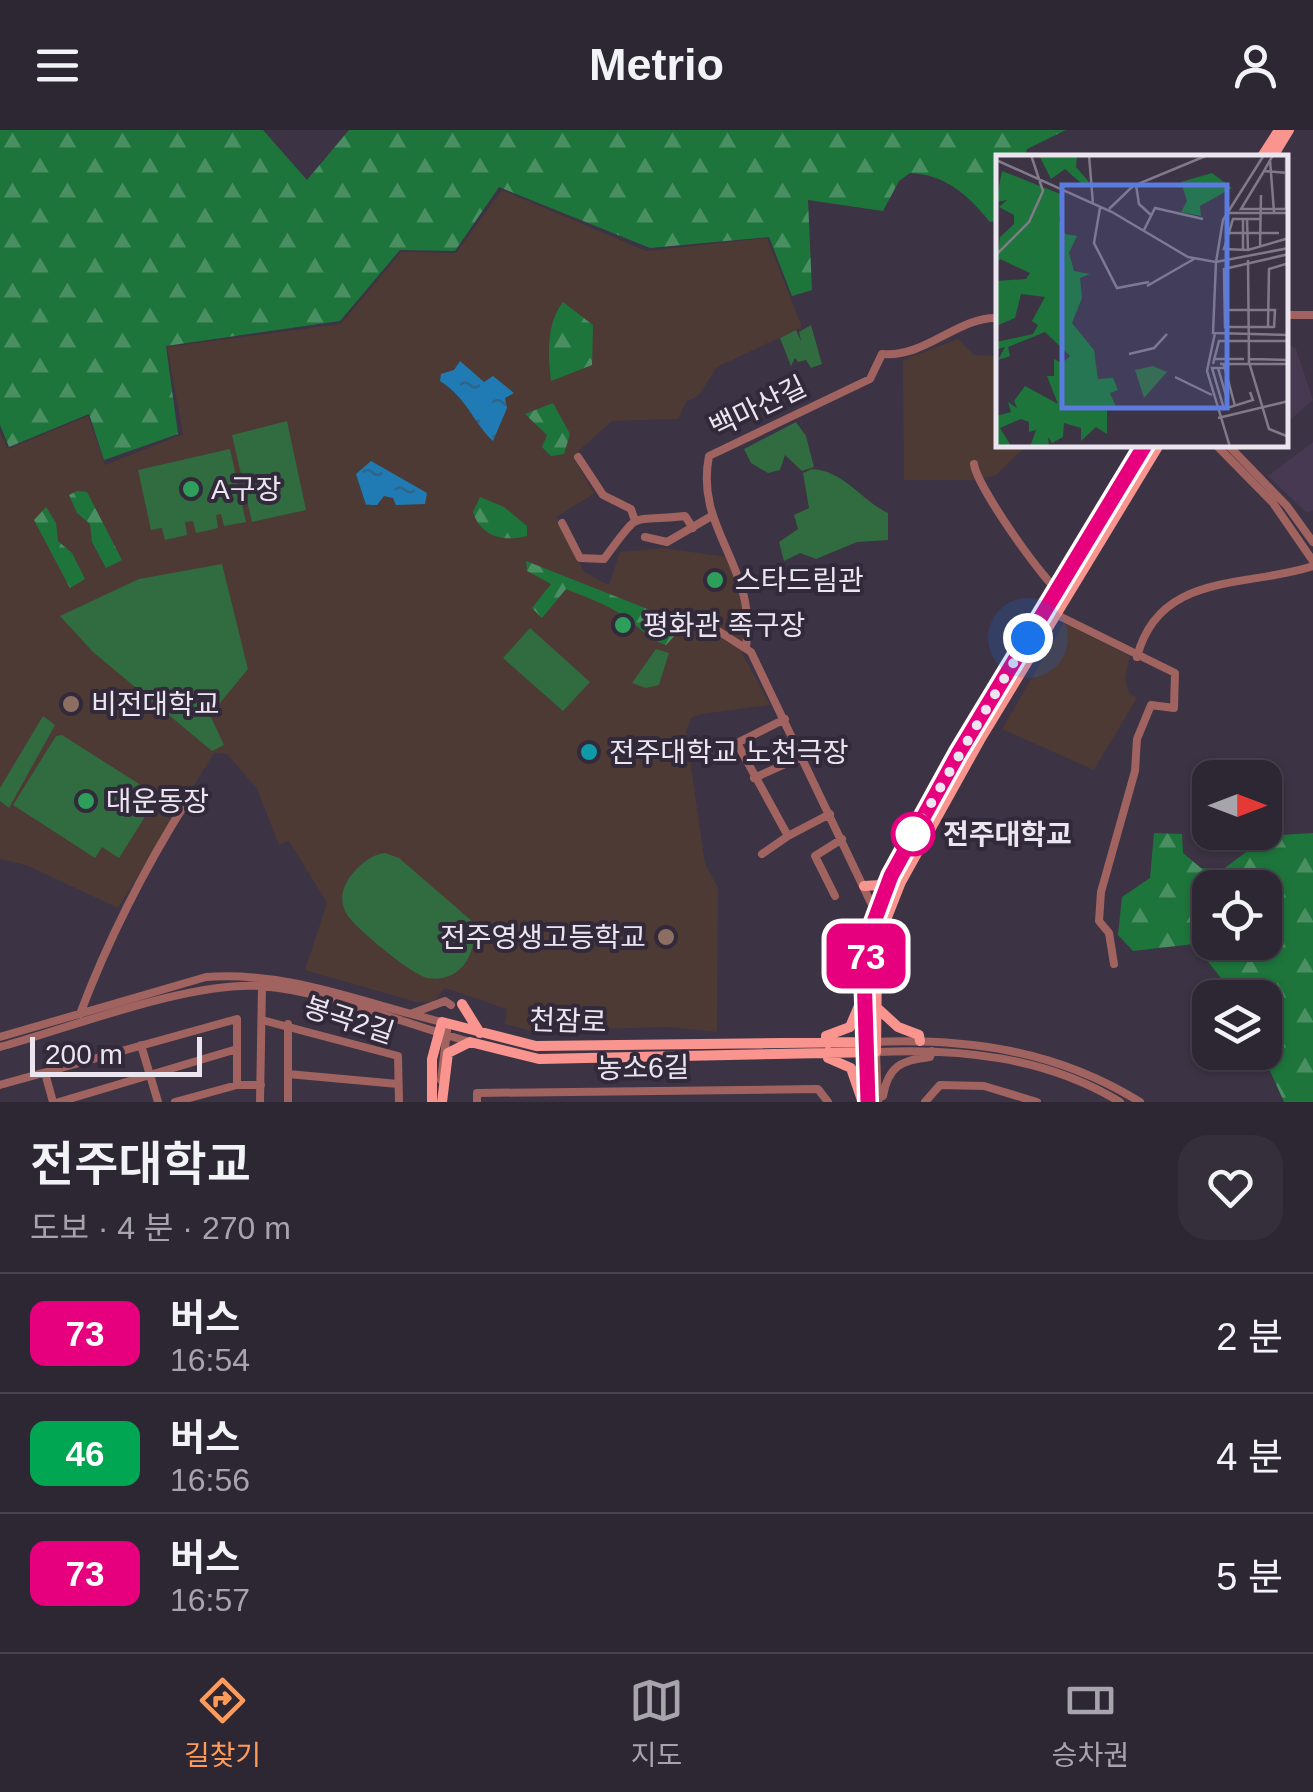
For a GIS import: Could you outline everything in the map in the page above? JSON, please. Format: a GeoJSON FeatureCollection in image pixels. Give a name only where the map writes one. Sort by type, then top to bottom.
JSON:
{"type":"FeatureCollection","features":[{"type":"Feature","properties":{"kind":"main road"},"geometry":{"type":"LineString","coordinates":[[1263,155],[1279,130]]}},
{"type":"Feature","properties":{"kind":"main road"},"geometry":{"type":"LineString","coordinates":[[1274,155],[1289,130]]}},
{"type":"Feature","properties":{"kind":"main road"},"geometry":{"type":"LineString","coordinates":[[870,1047],[868,946],[884,909],[1143,448]]}},
{"type":"Feature","properties":{"kind":"main road"},"geometry":{"type":"LineString","coordinates":[[1061,595],[1157,448]]}},
{"type":"Feature","properties":{"kind":"main road"},"geometry":{"type":"LineString","coordinates":[[884,909],[891,876],[936,791],[1051,612]]}},
{"type":"Feature","properties":{"kind":"main road"},"geometry":{"type":"LineString","coordinates":[[864,886],[876,886],[887,874],[891,876]]}},
{"type":"Feature","properties":{"kind":"main road"},"geometry":{"type":"LineString","coordinates":[[442,1102],[441,1080],[448,1053],[475,1038],[481,1028],[456,1004]]}},
{"type":"Feature","properties":{"kind":"main road"},"geometry":{"type":"LineString","coordinates":[[873,1100],[862,1100],[851,1068],[828,1058],[826,1036],[850,1027],[858,1008],[869,1007],[898,1028],[919,1035],[920,1041]]}},
{"type":"Feature","properties":{"kind":"main road"},"geometry":{"type":"LineString","coordinates":[[432,1102],[432,1060],[444,1029]]}},
{"type":"Feature","properties":{"kind":"main road","name":"천잠로"},"geometry":{"type":"LineString","coordinates":[[444,1029],[475,1038],[536,1046],[870,1047]]}},
{"type":"Feature","properties":{"kind":"street"},"geometry":{"type":"LineString","coordinates":[[1288,316],[1313,315]]}},
{"type":"Feature","properties":{"kind":"street","name":"백마산길"},"geometry":{"type":"LineString","coordinates":[[884,909],[870,903],[803,756],[746,647],[750,616],[743,580],[710,518],[708,456],[870,378],[882,354],[936,344],[976,317],[996,318]]}},
{"type":"Feature","properties":{"kind":"street"},"geometry":{"type":"LineString","coordinates":[[1220,448],[1251,474],[1313,542]]}},
{"type":"Feature","properties":{"kind":"street"},"geometry":{"type":"LineString","coordinates":[[1138,657],[1153,620],[1204,586],[1269,579],[1313,564],[1290,523],[1230,448]]}},
{"type":"Feature","properties":{"kind":"street"},"geometry":{"type":"LineString","coordinates":[[578,458],[603,495],[631,509],[634,518]]}},
{"type":"Feature","properties":{"kind":"street"},"geometry":{"type":"LineString","coordinates":[[974,464],[989,502],[1061,595]]}},
{"type":"Feature","properties":{"kind":"street"},"geometry":{"type":"LineString","coordinates":[[634,518],[685,516],[693,528]]}},
{"type":"Feature","properties":{"kind":"street"},"geometry":{"type":"LineString","coordinates":[[562,523],[580,558],[604,559],[634,518]]}},
{"type":"Feature","properties":{"kind":"street"},"geometry":{"type":"LineString","coordinates":[[645,537],[667,542],[710,518]]}},
{"type":"Feature","properties":{"kind":"street"},"geometry":{"type":"LineString","coordinates":[[1051,612],[1176,674],[1174,708],[1155,704],[1147,710],[1101,892],[1100,922],[1109,934],[1114,964]]}},
{"type":"Feature","properties":{"kind":"street"},"geometry":{"type":"LineString","coordinates":[[720,632],[746,647]]}},
{"type":"Feature","properties":{"kind":"street"},"geometry":{"type":"LineString","coordinates":[[785,719],[737,743],[788,836]]}},
{"type":"Feature","properties":{"kind":"street"},"geometry":{"type":"LineString","coordinates":[[754,778],[803,756]]}},
{"type":"Feature","properties":{"kind":"street"},"geometry":{"type":"LineString","coordinates":[[80,1014],[108,938],[188,799]]}},
{"type":"Feature","properties":{"kind":"street"},"geometry":{"type":"LineString","coordinates":[[762,854],[830,814]]}},
{"type":"Feature","properties":{"kind":"street"},"geometry":{"type":"LineString","coordinates":[[835,896],[815,856],[842,839]]}},
{"type":"Feature","properties":{"kind":"street","name":"천잠로"},"geometry":{"type":"LineString","coordinates":[[0,1038],[206,977],[233,975],[293,980],[412,1013],[444,1029]]}},
{"type":"Feature","properties":{"kind":"street"},"geometry":{"type":"LineString","coordinates":[[260,1102],[262,986]]}},
{"type":"Feature","properties":{"kind":"street","name":"천잠로"},"geometry":{"type":"LineString","coordinates":[[0,1047],[193,992],[262,986],[444,1029]]}},
{"type":"Feature","properties":{"kind":"street"},"geometry":{"type":"LineString","coordinates":[[412,1013],[445,1001],[456,1004]]}},
{"type":"Feature","properties":{"kind":"street"},"geometry":{"type":"LineString","coordinates":[[0,1085],[237,1019],[236,1085]]}},
{"type":"Feature","properties":{"kind":"street","name":"봉곡2길"},"geometry":{"type":"LineString","coordinates":[[262,1020],[398,1056],[398,1102]]}},
{"type":"Feature","properties":{"kind":"street"},"geometry":{"type":"LineString","coordinates":[[288,1024],[288,1102]]}},
{"type":"Feature","properties":{"kind":"street"},"geometry":{"type":"LineString","coordinates":[[441,1080],[444,1029]]}},
{"type":"Feature","properties":{"kind":"street","name":"천잠로"},"geometry":{"type":"LineString","coordinates":[[870,1047],[920,1041],[981,1044],[1048,1058],[1108,1082],[1140,1102]]}},
{"type":"Feature","properties":{"kind":"street"},"geometry":{"type":"LineString","coordinates":[[141,1045],[158,1102]]}},
{"type":"Feature","properties":{"kind":"street"},"geometry":{"type":"LineString","coordinates":[[870,1047],[873,1100],[883,1096],[893,1068],[908,1058],[930,1057],[932,1051]]}},
{"type":"Feature","properties":{"kind":"street","name":"천잠로"},"geometry":{"type":"LineString","coordinates":[[870,1047],[1023,1063],[1074,1079],[1120,1102]]}},
{"type":"Feature","properties":{"kind":"street"},"geometry":{"type":"LineString","coordinates":[[44,1072],[56,1102],[237,1049]]}},
{"type":"Feature","properties":{"kind":"street","name":"봉곡2길"},"geometry":{"type":"LineString","coordinates":[[288,1074],[398,1084]]}},
{"type":"Feature","properties":{"kind":"street"},"geometry":{"type":"LineString","coordinates":[[175,1102],[236,1085],[260,1085]]}},
{"type":"Feature","properties":{"kind":"street"},"geometry":{"type":"LineString","coordinates":[[925,1102],[940,1085],[984,1086],[1034,1101]]}},
{"type":"Feature","properties":{"kind":"street","name":"농소6길"},"geometry":{"type":"LineString","coordinates":[[477,1102],[477,1092],[818,1089],[828,1102]]}},
{"type":"Feature","properties":{"kind":"street","name":"농소6길"},"geometry":{"type":"LineString","coordinates":[[707,1090],[707,1102]]}},
{"type":"Feature","properties":{"kind":"street"},"geometry":{"type":"LineString","coordinates":[[579,1092],[579,1102]]}},
{"type":"Feature","properties":{"kind":"shaded area"},"geometry":{"type":"Polygon","coordinates":[[[502,190],[646,251],[767,238],[802,327],[717,367],[699,395],[686,402],[678,419],[612,421],[573,456],[594,494],[556,517],[584,572],[609,585],[620,552],[663,548],[727,557],[746,607],[742,653],[770,705],[701,714],[691,718],[686,732],[705,863],[718,888],[717,1032],[669,1027],[531,1031],[505,1024],[507,1009],[445,988],[433,1002],[416,1002],[305,970],[327,903],[289,841],[279,845],[257,789],[227,754],[214,753],[118,908],[26,865],[0,859],[0,432],[8,449],[88,416],[105,465],[183,434],[167,347],[341,324],[401,252],[456,253],[502,190]]]}},
{"type":"Feature","properties":{"kind":"shaded area"},"geometry":{"type":"Polygon","coordinates":[[[958,339],[974,355],[996,356],[996,448],[1024,448],[996,475],[977,480],[904,480],[903,360],[958,339]]]}},
{"type":"Feature","properties":{"kind":"shaded area"},"geometry":{"type":"Polygon","coordinates":[[[1288,343],[1296,349],[1313,400],[1289,421],[1288,343]]]}},
{"type":"Feature","properties":{"kind":"shaded area"},"geometry":{"type":"Polygon","coordinates":[[[1313,442],[1313,510],[1307,513],[1268,476],[1313,442]]]}},
{"type":"Feature","properties":{"kind":"shaded area"},"geometry":{"type":"Polygon","coordinates":[[[1064,623],[1130,656],[1125,678],[1129,693],[1137,698],[1094,770],[1002,729],[1064,623]]]}},
{"type":"Feature","properties":{"kind":"green space"},"geometry":{"type":"Polygon","coordinates":[[[0,130],[263,130],[307,180],[349,130],[1066,130],[1027,149],[1026,155],[996,155],[996,221],[990,222],[945,182],[910,173],[899,181],[883,211],[808,200],[812,290],[792,296],[769,237],[650,248],[499,187],[455,251],[400,250],[340,321],[166,346],[178,434],[104,460],[89,414],[9,447],[0,425],[0,130]]]}},
{"type":"Feature","properties":{"kind":"green space"},"geometry":{"type":"Polygon","coordinates":[[[563,302],[593,325],[592,365],[551,381],[551,330],[563,302]]]}},
{"type":"Feature","properties":{"kind":"green space"},"geometry":{"type":"Polygon","coordinates":[[[811,325],[822,364],[811,368],[806,360],[798,362],[795,358],[791,366],[780,338],[796,330],[801,341],[799,332],[811,325]]]}},
{"type":"Feature","properties":{"kind":"green space"},"geometry":{"type":"Polygon","coordinates":[[[553,403],[570,434],[564,454],[551,456],[542,447],[547,435],[525,414],[553,403]]]}},
{"type":"Feature","properties":{"kind":"green space"},"geometry":{"type":"Polygon","coordinates":[[[287,421],[306,510],[252,522],[232,435],[287,421]]]}},
{"type":"Feature","properties":{"kind":"green space"},"geometry":{"type":"Polygon","coordinates":[[[796,422],[806,436],[814,467],[802,471],[785,455],[780,470],[768,473],[751,463],[744,449],[796,422]]]}},
{"type":"Feature","properties":{"kind":"green space","name":"A구장"},"geometry":{"type":"Polygon","coordinates":[[[230,449],[246,522],[224,526],[221,514],[216,515],[218,528],[196,533],[193,521],[185,522],[187,535],[165,540],[162,528],[151,530],[138,470],[230,449]]]}},
{"type":"Feature","properties":{"kind":"green space"},"geometry":{"type":"Polygon","coordinates":[[[812,469],[843,480],[888,513],[888,540],[857,542],[816,559],[800,553],[784,561],[779,542],[798,529],[794,515],[809,508],[803,473],[812,469]]]}},
{"type":"Feature","properties":{"kind":"green space"},"geometry":{"type":"Polygon","coordinates":[[[87,492],[122,560],[106,568],[92,542],[90,524],[77,513],[69,495],[87,492]]]}},
{"type":"Feature","properties":{"kind":"green space"},"geometry":{"type":"Polygon","coordinates":[[[480,497],[504,507],[527,526],[527,536],[502,538],[488,532],[473,512],[480,497]]]}},
{"type":"Feature","properties":{"kind":"green space"},"geometry":{"type":"Polygon","coordinates":[[[46,507],[56,523],[58,541],[72,553],[85,579],[70,588],[34,520],[46,507]]]}},
{"type":"Feature","properties":{"kind":"green space"},"geometry":{"type":"Polygon","coordinates":[[[526,561],[678,621],[677,633],[666,645],[660,643],[618,612],[566,589],[542,618],[532,608],[551,584],[527,571],[526,561]]]}},
{"type":"Feature","properties":{"kind":"green space"},"geometry":{"type":"Polygon","coordinates":[[[222,564],[248,669],[210,715],[224,745],[212,751],[93,652],[60,616],[139,579],[222,564]]]}},
{"type":"Feature","properties":{"kind":"green space"},"geometry":{"type":"Polygon","coordinates":[[[530,628],[590,682],[563,711],[503,658],[530,628]]]}},
{"type":"Feature","properties":{"kind":"green space"},"geometry":{"type":"Polygon","coordinates":[[[656,649],[669,653],[659,685],[646,688],[632,683],[656,649]]]}},
{"type":"Feature","properties":{"kind":"green space"},"geometry":{"type":"Polygon","coordinates":[[[43,716],[55,725],[9,808],[0,801],[0,788],[43,716]]]}},
{"type":"Feature","properties":{"kind":"green space","name":"대운동장"},"geometry":{"type":"Polygon","coordinates":[[[62,735],[158,796],[119,858],[102,847],[95,858],[13,805],[56,736],[62,735]]]}},
{"type":"Feature","properties":{"kind":"green space"},"geometry":{"type":"Polygon","coordinates":[[[1154,833],[1182,834],[1183,853],[1201,868],[1222,870],[1192,870],[1192,944],[1133,951],[1118,935],[1122,897],[1150,878],[1154,833]]]}},
{"type":"Feature","properties":{"kind":"green space"},"geometry":{"type":"Polygon","coordinates":[[[1313,833],[1313,1102],[1284,1102],[1270,1070],[1282,1070],[1282,980],[1223,980],[1207,960],[1282,960],[1282,870],[1222,870],[1249,850],[1282,850],[1282,835],[1313,833]]]}},
{"type":"Feature","properties":{"kind":"green space"},"geometry":{"type":"Polygon","coordinates":[[[385,853],[399,858],[473,922],[470,954],[466,963],[450,976],[428,978],[410,969],[362,931],[345,911],[343,894],[349,878],[367,860],[385,853]]]}},
{"type":"Feature","properties":{"kind":"water"},"geometry":{"type":"Polygon","coordinates":[[[460,361],[484,382],[493,376],[514,393],[505,398],[507,408],[493,441],[457,395],[440,381],[441,374],[454,370],[460,361]]]}},
{"type":"Feature","properties":{"kind":"water"},"geometry":{"type":"Polygon","coordinates":[[[371,461],[427,493],[425,504],[396,505],[393,498],[384,496],[377,505],[366,505],[356,474],[371,461]]]}},
{"type":"Feature","properties":{"kind":"bus line","name":"73"},"geometry":{"type":"LineString","coordinates":[[868,1102],[864,971],[871,930],[891,876],[1000,682],[1143,448]]}},
{"type":"Feature","properties":{"kind":"place","name":"A구장"},"geometry":{"type":"Point","coordinates":[191,489]}},
{"type":"Feature","properties":{"kind":"place","name":"스타드림관"},"geometry":{"type":"Point","coordinates":[715,580]}},
{"type":"Feature","properties":{"kind":"place","name":"평화관 족구장"},"geometry":{"type":"Point","coordinates":[623,625]}},
{"type":"Feature","properties":{"kind":"place","name":"비전대학교"},"geometry":{"type":"Point","coordinates":[71,704]}},
{"type":"Feature","properties":{"kind":"place","name":"전주대학교 노천극장"},"geometry":{"type":"Point","coordinates":[589,752]}},
{"type":"Feature","properties":{"kind":"place","name":"대운동장"},"geometry":{"type":"Point","coordinates":[86,801]}},
{"type":"Feature","properties":{"kind":"place","name":"전주대학교"},"geometry":{"type":"Point","coordinates":[913,834]}},
{"type":"Feature","properties":{"kind":"place","name":"전주영생고등학교"},"geometry":{"type":"Point","coordinates":[666,937]}},
{"type":"Feature","properties":{"kind":"route"},"geometry":{"type":"LineString","coordinates":[[913,834],[1028,638]]}}]}
